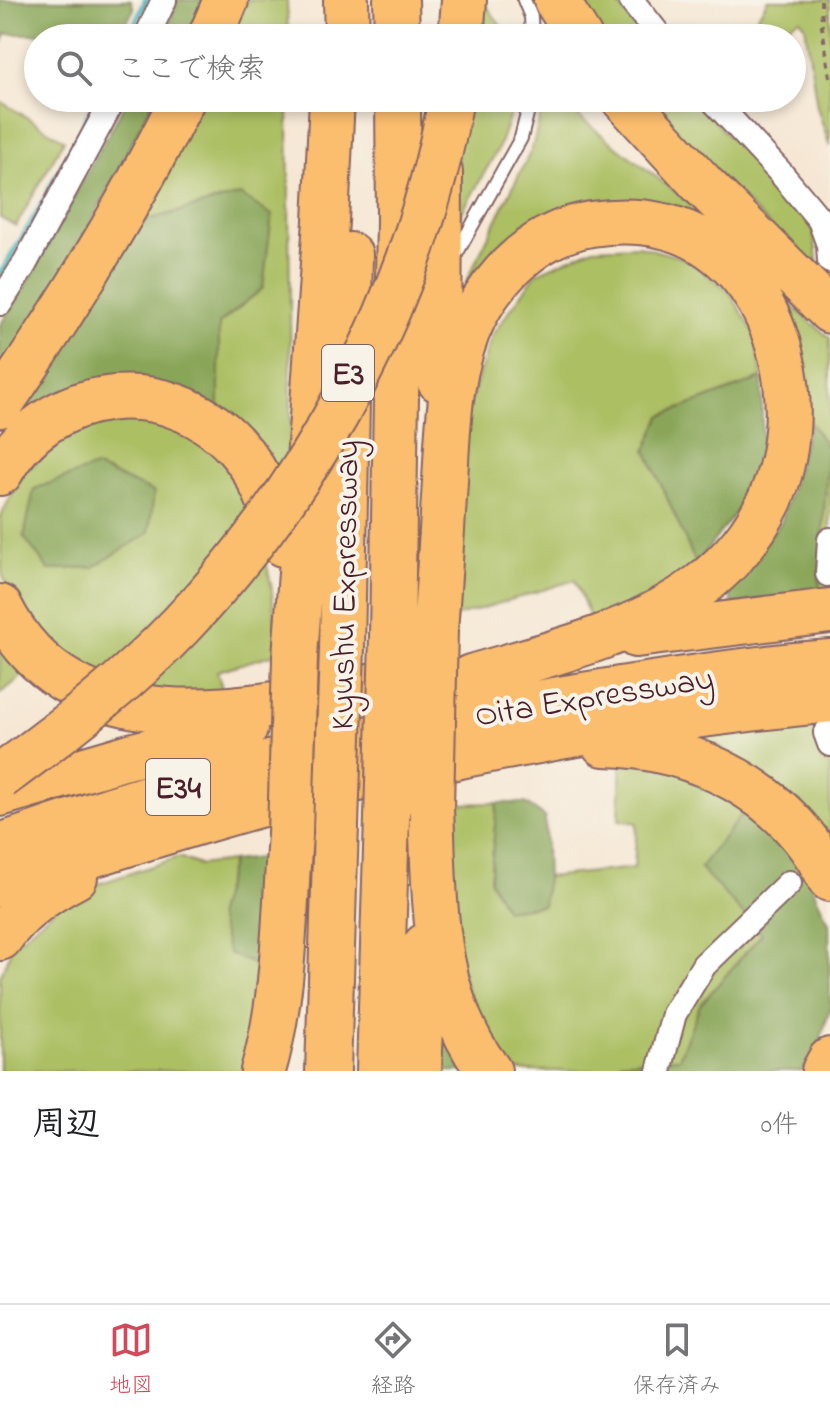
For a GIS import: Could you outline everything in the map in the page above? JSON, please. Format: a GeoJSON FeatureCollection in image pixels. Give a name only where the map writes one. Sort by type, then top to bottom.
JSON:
{"type":"FeatureCollection","features":[{"type":"Feature","properties":{"kind":"highway"},"geometry":{"type":"LineString","coordinates":[[216,24],[226,0]]}},
{"type":"Feature","properties":{"kind":"highway"},"geometry":{"type":"LineString","coordinates":[[332,24],[333,0]]}},
{"type":"Feature","properties":{"kind":"highway"},"geometry":{"type":"LineString","coordinates":[[346,0],[347,24]]}},
{"type":"Feature","properties":{"kind":"highway"},"geometry":{"type":"LineString","coordinates":[[396,0],[397,24]]}},
{"type":"Feature","properties":{"kind":"highway"},"geometry":{"type":"LineString","coordinates":[[439,0],[440,24]]}},
{"type":"Feature","properties":{"kind":"highway"},"geometry":{"type":"LineString","coordinates":[[462,24],[464,0]]}},
{"type":"Feature","properties":{"kind":"highway"},"geometry":{"type":"LineString","coordinates":[[556,0],[571,24]]}},
{"type":"Feature","properties":{"kind":"highway"},"geometry":{"type":"LineString","coordinates":[[0,405],[80,283],[176,112]]}},
{"type":"Feature","properties":{"kind":"highway"},"geometry":{"type":"LineString","coordinates":[[284,1071],[295,657],[331,112]]}},
{"type":"Feature","properties":{"kind":"highway","name":"Kyushu Expressway"},"geometry":{"type":"LineString","coordinates":[[328,1071],[342,808],[349,338],[348,112]]}},
{"type":"Feature","properties":{"kind":"highway","name":"Kyushu Expressway"},"geometry":{"type":"LineString","coordinates":[[379,1071],[392,636],[398,112]]}},
{"type":"Feature","properties":{"kind":"highway"},"geometry":{"type":"LineString","coordinates":[[419,1071],[431,808],[435,630],[440,112]]}},
{"type":"Feature","properties":{"kind":"highway"},"geometry":{"type":"LineString","coordinates":[[0,777],[55,737],[124,679],[181,625],[236,562],[290,490],[342,407],[391,302],[423,211],[448,112]]}},
{"type":"Feature","properties":{"kind":"highway"},"geometry":{"type":"LineString","coordinates":[[636,112],[703,185],[830,311]]}},
{"type":"Feature","properties":{"kind":"highway"},"geometry":{"type":"LineString","coordinates":[[435,630],[453,389],[462,348],[474,318],[491,290],[509,267],[531,248],[580,226],[641,222],[668,227],[695,237],[717,252],[736,270],[767,315],[785,373],[787,436],[771,497],[756,525],[718,571],[663,610],[630,626],[570,647],[471,677]]}},
{"type":"Feature","properties":{"kind":"highway"},"geometry":{"type":"LineString","coordinates":[[0,473],[24,439],[44,422],[96,400],[145,398],[193,413],[235,444],[265,488],[284,546],[295,657]]}},
{"type":"Feature","properties":{"kind":"highway"},"geometry":{"type":"LineString","coordinates":[[0,607],[23,641],[45,664],[68,680],[121,704],[162,710],[222,710],[265,705],[570,647],[710,624],[829,593]]}},
{"type":"Feature","properties":{"kind":"highway","name":"Oita Expressway"},"geometry":{"type":"LineString","coordinates":[[360,720],[471,677],[681,643],[830,625]]}},
{"type":"Feature","properties":{"kind":"highway","name":"Oita Expressway"},"geometry":{"type":"LineString","coordinates":[[360,720],[554,699],[726,673],[830,662]]}},
{"type":"Feature","properties":{"kind":"highway","name":"E34"},"geometry":{"type":"LineString","coordinates":[[0,794],[218,734],[360,720]]}},
{"type":"Feature","properties":{"kind":"highway","name":"E34"},"geometry":{"type":"LineString","coordinates":[[0,846],[183,786],[360,720]]}},
{"type":"Feature","properties":{"kind":"highway"},"geometry":{"type":"LineString","coordinates":[[0,885],[171,830],[347,782],[500,748],[663,720],[829,726]]}},
{"type":"Feature","properties":{"kind":"highway"},"geometry":{"type":"LineString","coordinates":[[0,785],[126,751],[218,734]]}},
{"type":"Feature","properties":{"kind":"highway"},"geometry":{"type":"LineString","coordinates":[[0,938],[25,909],[48,892],[103,864],[178,837],[342,808],[502,756],[564,746],[630,744],[663,750],[721,771],[771,805],[810,847],[809,881]]}},
{"type":"Feature","properties":{"kind":"highway"},"geometry":{"type":"LineString","coordinates":[[171,830],[342,808],[500,748]]}},
{"type":"Feature","properties":{"kind":"highway"},"geometry":{"type":"LineString","coordinates":[[431,808],[436,912],[446,979],[465,1031],[489,1071]]}},
{"type":"Feature","properties":{"kind":"highway"},"geometry":{"type":"LineString","coordinates":[[263,1071],[269,1052],[279,984],[290,835]]}},
{"type":"Feature","properties":{"kind":"highway"},"geometry":{"type":"LineString","coordinates":[[824,1071],[830,1060]]}},
{"type":"Feature","properties":{"kind":"street"},"geometry":{"type":"LineString","coordinates":[[153,24],[164,0]]}},
{"type":"Feature","properties":{"kind":"street"},"geometry":{"type":"LineString","coordinates":[[631,0],[650,24]]}},
{"type":"Feature","properties":{"kind":"street"},"geometry":{"type":"LineString","coordinates":[[0,303],[24,265],[106,112]]}},
{"type":"Feature","properties":{"kind":"street"},"geometry":{"type":"LineString","coordinates":[[724,112],[820,220],[829,245],[830,261]]}},
{"type":"Feature","properties":{"kind":"street"},"geometry":{"type":"LineString","coordinates":[[829,593],[830,540]]}},
{"type":"Feature","properties":{"kind":"street"},"geometry":{"type":"LineString","coordinates":[[659,1071],[674,1014],[704,965],[809,881]]}},
{"type":"Feature","properties":{"kind":"lane"},"geometry":{"type":"LineString","coordinates":[[524,0],[531,24]]}},
{"type":"Feature","properties":{"kind":"lane"},"geometry":{"type":"LineString","coordinates":[[439,329],[454,258],[521,138],[528,112]]}},
{"type":"Feature","properties":{"kind":"path"},"geometry":{"type":"LineString","coordinates":[[821,0],[830,77]]}},
{"type":"Feature","properties":{"kind":"green space"},"geometry":{"type":"Polygon","coordinates":[[[0,0],[131,0],[134,9],[126,24],[24,24],[24,34],[6,34],[0,49],[0,0]]]}},
{"type":"Feature","properties":{"kind":"green space"},"geometry":{"type":"Polygon","coordinates":[[[177,0],[203,0],[192,24],[169,24],[177,0]]]}},
{"type":"Feature","properties":{"kind":"green space"},"geometry":{"type":"Polygon","coordinates":[[[248,0],[287,0],[288,24],[237,24],[248,0]]]}},
{"type":"Feature","properties":{"kind":"green space"},"geometry":{"type":"Polygon","coordinates":[[[482,0],[500,24],[466,24],[482,0]]]}},
{"type":"Feature","properties":{"kind":"green space"},"geometry":{"type":"Polygon","coordinates":[[[579,0],[615,0],[633,24],[592,24],[579,0]]]}},
{"type":"Feature","properties":{"kind":"green space"},"geometry":{"type":"Polygon","coordinates":[[[768,0],[830,0],[830,147],[817,107],[806,24],[800,19],[791,24],[753,23],[768,0]]]}},
{"type":"Feature","properties":{"kind":"green space"},"geometry":{"type":"Polygon","coordinates":[[[0,101],[64,140],[16,226],[0,218],[0,101]]]}},
{"type":"Feature","properties":{"kind":"green space"},"geometry":{"type":"Polygon","coordinates":[[[120,112],[148,112],[54,294],[0,372],[0,325],[25,287],[120,112]]]}},
{"type":"Feature","properties":{"kind":"green space"},"geometry":{"type":"Polygon","coordinates":[[[195,112],[288,112],[292,511],[219,408],[219,324],[263,288],[240,195],[143,221],[195,112]]]}},
{"type":"Feature","properties":{"kind":"green space"},"geometry":{"type":"Polygon","coordinates":[[[457,112],[511,112],[498,149],[458,219],[457,112]]]}},
{"type":"Feature","properties":{"kind":"green space"},"geometry":{"type":"Polygon","coordinates":[[[541,112],[582,112],[579,117],[708,217],[705,224],[612,204],[465,309],[467,279],[532,149],[541,112]]]}},
{"type":"Feature","properties":{"kind":"green space"},"geometry":{"type":"Polygon","coordinates":[[[655,112],[706,112],[813,228],[819,275],[655,112]]]}},
{"type":"Feature","properties":{"kind":"green space"},"geometry":{"type":"Polygon","coordinates":[[[240,195],[272,215],[263,288],[219,324],[219,408],[174,386],[5,435],[143,221],[240,195]]]}},
{"type":"Feature","properties":{"kind":"green space"},"geometry":{"type":"Polygon","coordinates":[[[639,246],[686,259],[729,291],[755,334],[762,378],[661,416],[696,564],[645,598],[590,618],[575,580],[455,617],[462,429],[492,335],[537,273],[593,248],[639,246]]]}},
{"type":"Feature","properties":{"kind":"green space"},"geometry":{"type":"Polygon","coordinates":[[[780,296],[830,338],[830,589],[819,590],[828,448],[810,422],[801,346],[780,296]]]}},
{"type":"Feature","properties":{"kind":"green space"},"geometry":{"type":"Polygon","coordinates":[[[762,378],[762,444],[743,503],[696,564],[646,450],[661,416],[762,378]]]}},
{"type":"Feature","properties":{"kind":"green space"},"geometry":{"type":"Polygon","coordinates":[[[117,419],[165,422],[220,453],[252,498],[271,584],[279,653],[217,671],[224,695],[145,693],[78,669],[25,624],[2,574],[0,518],[21,476],[70,432],[117,419]],[[24,537],[49,570],[94,567],[24,537]]]}},
{"type":"Feature","properties":{"kind":"green space"},"geometry":{"type":"Polygon","coordinates":[[[810,422],[828,448],[819,590],[732,605],[728,580],[781,523],[810,422]]]}},
{"type":"Feature","properties":{"kind":"green space"},"geometry":{"type":"Polygon","coordinates":[[[95,467],[154,492],[149,533],[94,567],[49,570],[24,537],[34,489],[95,467]]]}},
{"type":"Feature","properties":{"kind":"green space"},"geometry":{"type":"Polygon","coordinates":[[[0,637],[26,673],[0,694],[0,637]]]}},
{"type":"Feature","properties":{"kind":"green space"},"geometry":{"type":"Polygon","coordinates":[[[830,720],[830,837],[703,744],[703,734],[830,720]]]}},
{"type":"Feature","properties":{"kind":"green space"},"geometry":{"type":"Polygon","coordinates":[[[621,760],[676,769],[748,806],[701,868],[762,934],[700,1005],[679,1058],[620,1062],[615,1071],[512,1071],[493,1049],[464,982],[450,906],[455,804],[497,803],[490,881],[542,905],[547,877],[634,868],[637,823],[619,820],[621,760]]]}},
{"type":"Feature","properties":{"kind":"green space"},"geometry":{"type":"Polygon","coordinates":[[[497,803],[525,803],[545,817],[547,877],[543,905],[506,910],[490,881],[497,803]]]}},
{"type":"Feature","properties":{"kind":"green space"},"geometry":{"type":"Polygon","coordinates":[[[748,806],[796,853],[829,923],[830,1009],[817,1051],[801,1071],[615,1071],[620,1062],[679,1058],[700,1005],[762,934],[700,868],[748,806]]]}},
{"type":"Feature","properties":{"kind":"green space"},"geometry":{"type":"Polygon","coordinates":[[[179,857],[199,865],[232,861],[217,914],[229,953],[264,968],[244,1071],[0,1071],[0,977],[13,945],[74,892],[179,857]]]}},
{"type":"Feature","properties":{"kind":"green space"},"geometry":{"type":"Polygon","coordinates":[[[268,857],[264,968],[229,954],[217,914],[232,861],[268,857]]]}},
{"type":"Feature","properties":{"kind":"green space"},"geometry":{"type":"Polygon","coordinates":[[[450,1044],[468,1071],[434,1071],[435,1046],[450,1044]]]}},
{"type":"Feature","properties":{"kind":"waterway"},"geometry":{"type":"LineString","coordinates":[[135,24],[146,0]]}},
{"type":"Feature","properties":{"kind":"waterway"},"geometry":{"type":"LineString","coordinates":[[0,275],[40,208],[90,112]]}}]}
